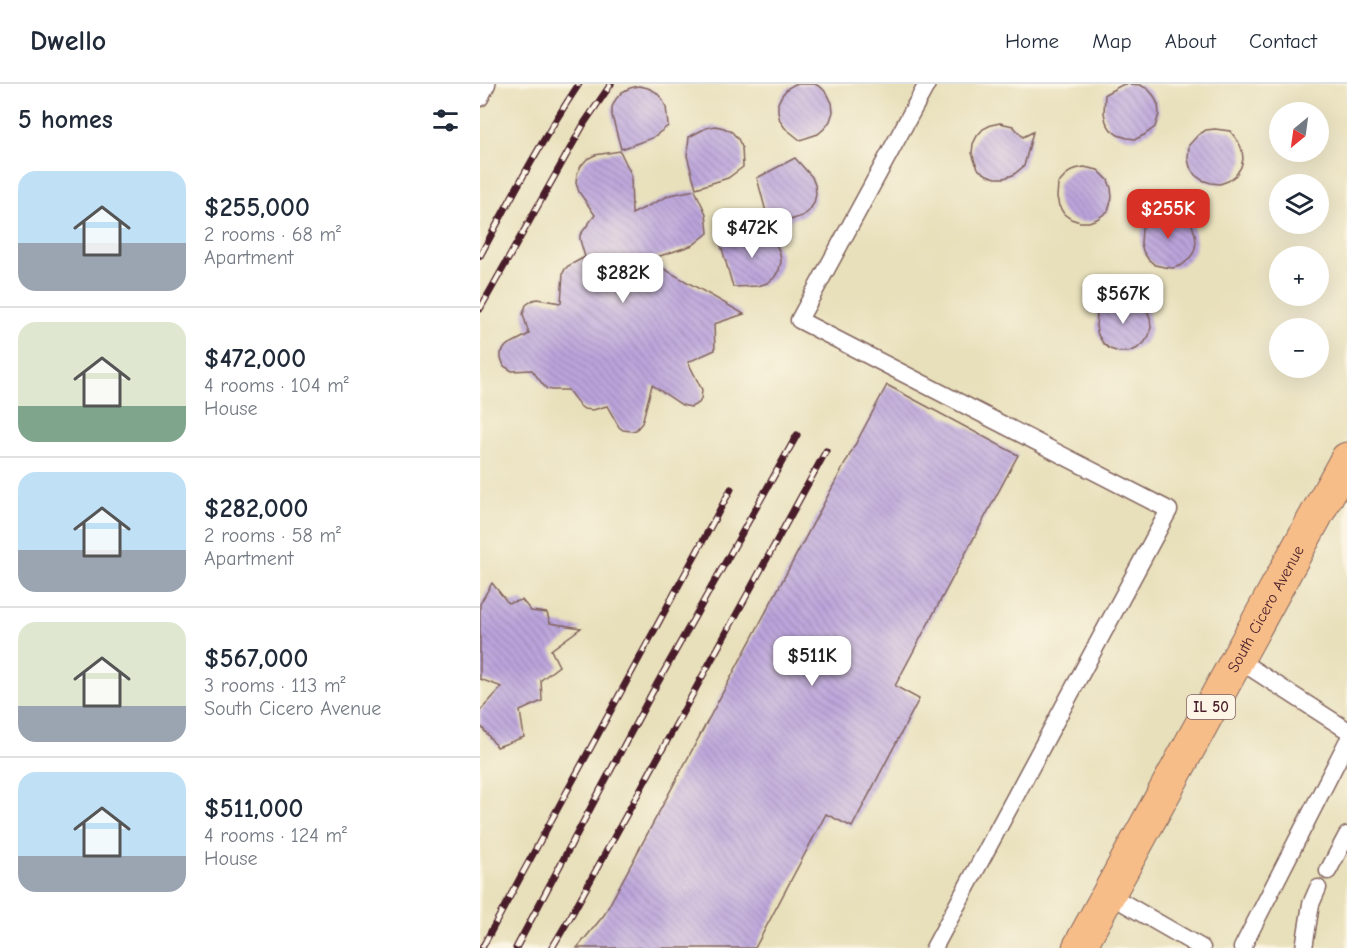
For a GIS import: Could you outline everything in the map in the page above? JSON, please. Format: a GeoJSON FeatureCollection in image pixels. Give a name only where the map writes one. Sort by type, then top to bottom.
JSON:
{"type":"FeatureCollection","features":[{"type":"Feature","properties":{"kind":"main road","name":"South Cicero Avenue"},"geometry":{"type":"LineString","coordinates":[[1079,948],[1347,459]]}},
{"type":"Feature","properties":{"kind":"lane"},"geometry":{"type":"LineString","coordinates":[[480,98],[487,84]]}},
{"type":"Feature","properties":{"kind":"lane"},"geometry":{"type":"LineString","coordinates":[[927,84],[799,320],[1169,510],[934,948]]}},
{"type":"Feature","properties":{"kind":"lane"},"geometry":{"type":"LineString","coordinates":[[1237,660],[1347,730]]}},
{"type":"Feature","properties":{"kind":"lane"},"geometry":{"type":"LineString","coordinates":[[1242,948],[1347,742]]}},
{"type":"Feature","properties":{"kind":"lane"},"geometry":{"type":"LineString","coordinates":[[1328,871],[1347,836]]}},
{"type":"Feature","properties":{"kind":"lane"},"geometry":{"type":"LineString","coordinates":[[1304,948],[1311,904],[1318,888]]}},
{"type":"Feature","properties":{"kind":"lane"},"geometry":{"type":"LineString","coordinates":[[1108,894],[1202,948]]}},
{"type":"Feature","properties":{"kind":"building"},"geometry":{"type":"Polygon","coordinates":[[[795,84],[815,84],[822,88],[832,103],[833,112],[830,121],[818,134],[800,140],[785,128],[778,112],[778,103],[782,95],[795,84]]]}},
{"type":"Feature","properties":{"kind":"building"},"geometry":{"type":"Polygon","coordinates":[[[1127,84],[1140,85],[1148,89],[1158,105],[1159,114],[1155,127],[1136,139],[1118,135],[1111,130],[1104,113],[1105,94],[1127,84]]]}},
{"type":"Feature","properties":{"kind":"building"},"geometry":{"type":"Polygon","coordinates":[[[639,86],[656,92],[662,99],[666,107],[668,126],[652,138],[621,149],[612,116],[612,107],[622,92],[639,86]]]}},
{"type":"Feature","properties":{"kind":"building"},"geometry":{"type":"Polygon","coordinates":[[[1000,123],[1013,126],[1023,137],[1033,132],[1024,166],[1013,175],[996,178],[979,170],[972,153],[973,144],[983,129],[1000,123]]]}},
{"type":"Feature","properties":{"kind":"building"},"geometry":{"type":"Polygon","coordinates":[[[715,126],[732,132],[738,139],[742,147],[743,167],[728,178],[696,188],[687,156],[689,137],[715,126]]]}},
{"type":"Feature","properties":{"kind":"building"},"geometry":{"type":"Polygon","coordinates":[[[1206,130],[1230,131],[1238,141],[1243,159],[1236,175],[1220,184],[1202,180],[1195,175],[1188,159],[1189,145],[1198,135],[1206,130]]]}},
{"type":"Feature","properties":{"kind":"building"},"geometry":{"type":"Polygon","coordinates":[[[620,151],[631,174],[632,214],[670,195],[695,190],[706,214],[708,233],[693,245],[648,260],[744,314],[714,324],[715,350],[688,362],[702,390],[699,403],[691,407],[682,405],[652,385],[642,423],[632,431],[619,427],[607,406],[593,410],[584,409],[568,390],[547,389],[532,370],[512,371],[504,366],[501,358],[501,353],[506,346],[529,334],[523,314],[526,305],[537,299],[561,303],[565,269],[585,257],[580,235],[595,215],[579,192],[576,183],[581,166],[595,155],[620,151]]]}},
{"type":"Feature","properties":{"kind":"building"},"geometry":{"type":"Polygon","coordinates":[[[795,158],[812,177],[816,194],[814,203],[802,216],[770,227],[757,178],[795,158]]]}},
{"type":"Feature","properties":{"kind":"building"},"geometry":{"type":"Polygon","coordinates":[[[1084,167],[1098,170],[1108,180],[1112,198],[1108,211],[1089,222],[1080,222],[1064,214],[1057,197],[1058,184],[1068,173],[1084,167]]]}},
{"type":"Feature","properties":{"kind":"building"},"geometry":{"type":"Polygon","coordinates":[[[1159,214],[1182,215],[1192,225],[1196,243],[1189,259],[1173,268],[1155,265],[1148,259],[1141,243],[1142,229],[1151,219],[1159,214]]]}},
{"type":"Feature","properties":{"kind":"building"},"geometry":{"type":"Polygon","coordinates":[[[769,229],[780,253],[779,270],[767,283],[758,286],[733,287],[721,245],[744,233],[769,229]]]}},
{"type":"Feature","properties":{"kind":"building"},"geometry":{"type":"Polygon","coordinates":[[[1123,297],[1137,299],[1147,310],[1151,327],[1144,343],[1128,352],[1110,349],[1103,343],[1096,327],[1097,313],[1107,303],[1123,297]]]}},
{"type":"Feature","properties":{"kind":"building"},"geometry":{"type":"Polygon","coordinates":[[[887,385],[1018,455],[895,686],[919,699],[852,827],[826,814],[755,948],[577,948],[604,915],[887,385]]]}},
{"type":"Feature","properties":{"kind":"building"},"geometry":{"type":"Polygon","coordinates":[[[492,583],[508,603],[522,600],[531,611],[547,613],[550,623],[581,628],[551,650],[559,666],[541,680],[542,701],[520,711],[524,737],[497,747],[480,725],[480,711],[502,687],[480,679],[480,604],[492,583]]]}},
{"type":"Feature","properties":{"kind":"railway"},"geometry":{"type":"LineString","coordinates":[[480,256],[540,147],[579,84]]}},
{"type":"Feature","properties":{"kind":"railway"},"geometry":{"type":"LineString","coordinates":[[480,309],[585,122],[611,84]]}},
{"type":"Feature","properties":{"kind":"railway"},"geometry":{"type":"LineString","coordinates":[[516,948],[653,691],[797,435]]}},
{"type":"Feature","properties":{"kind":"railway"},"geometry":{"type":"LineString","coordinates":[[552,948],[826,451]]}},
{"type":"Feature","properties":{"kind":"railway"},"geometry":{"type":"LineString","coordinates":[[482,948],[731,489]]}}]}
